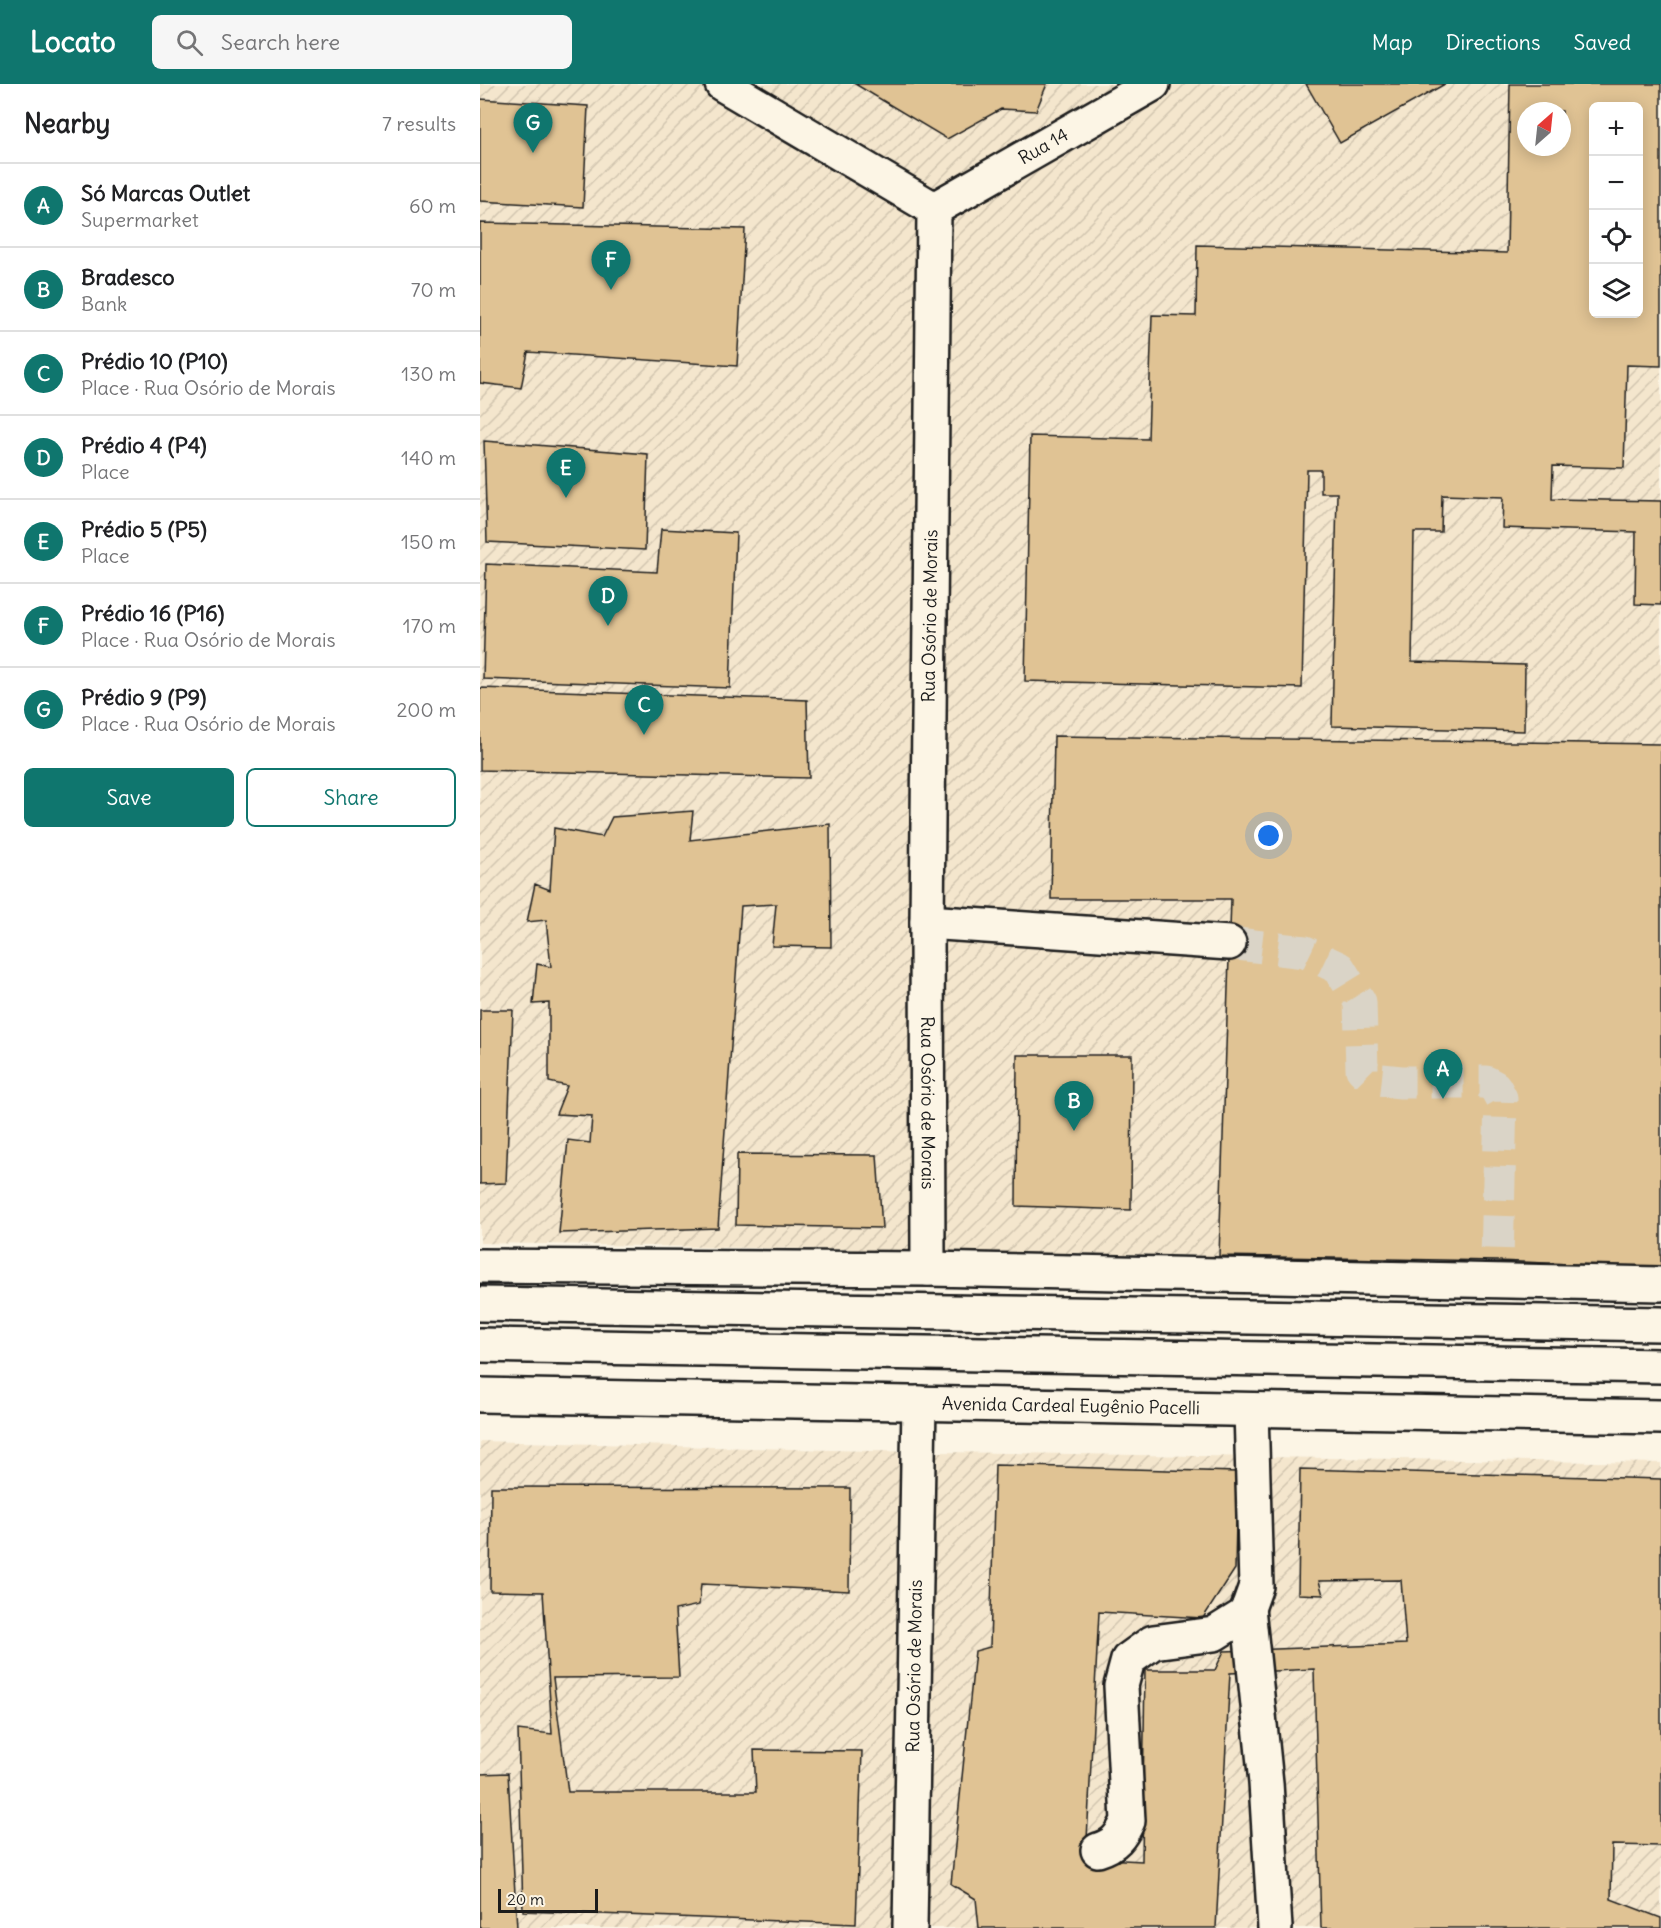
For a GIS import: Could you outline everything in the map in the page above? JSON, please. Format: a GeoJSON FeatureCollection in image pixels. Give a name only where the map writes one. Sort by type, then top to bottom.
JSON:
{"type":"FeatureCollection","features":[{"type":"Feature","properties":{"kind":"main road"},"geometry":{"type":"LineString","coordinates":[[722,84],[934,209]]}},
{"type":"Feature","properties":{"kind":"main road","name":"Rua 14"},"geometry":{"type":"LineString","coordinates":[[934,209],[1153,84]]}},
{"type":"Feature","properties":{"kind":"main road","name":"Rua Osório de Morais"},"geometry":{"type":"LineString","coordinates":[[928,1269],[927,922],[934,209]]}},
{"type":"Feature","properties":{"kind":"main road"},"geometry":{"type":"LineString","coordinates":[[927,922],[1229,943]]}},
{"type":"Feature","properties":{"kind":"main road"},"geometry":{"type":"LineString","coordinates":[[480,1266],[1498,1270],[1661,1284]]}},
{"type":"Feature","properties":{"kind":"main road"},"geometry":{"type":"LineString","coordinates":[[480,1304],[1661,1324]]}},
{"type":"Feature","properties":{"kind":"main road"},"geometry":{"type":"LineString","coordinates":[[480,1345],[1661,1366]]}},
{"type":"Feature","properties":{"kind":"main road"},"geometry":{"type":"LineString","coordinates":[[1583,1365],[1619,1378],[1661,1382]]}},
{"type":"Feature","properties":{"kind":"main road","name":"Avenida Cardeal Eugênio Pacelli"},"geometry":{"type":"LineString","coordinates":[[480,1395],[1661,1417]]}},
{"type":"Feature","properties":{"kind":"main road","name":"Rua Osório de Morais"},"geometry":{"type":"LineString","coordinates":[[910,1928],[919,1403]]}},
{"type":"Feature","properties":{"kind":"main road"},"geometry":{"type":"LineString","coordinates":[[1098,1850],[1109,1847],[1119,1839],[1128,1821],[1120,1686],[1128,1660],[1153,1642],[1214,1634],[1246,1614],[1256,1586],[1251,1410]]}},
{"type":"Feature","properties":{"kind":"main road"},"geometry":{"type":"LineString","coordinates":[[1248,1608],[1266,1783],[1275,1928]]}},
{"type":"Feature","properties":{"kind":"shaded area"},"geometry":{"type":"Polygon","coordinates":[[[480,84],[1661,84],[1661,1264],[480,1243],[480,84]]]}},
{"type":"Feature","properties":{"kind":"shaded area"},"geometry":{"type":"Polygon","coordinates":[[[480,1441],[870,1451],[1661,1463],[1661,1928],[480,1928],[480,1441]]]}},
{"type":"Feature","properties":{"kind":"building"},"geometry":{"type":"Polygon","coordinates":[[[855,84],[1047,84],[1036,111],[1001,109],[947,139],[855,84]]]}},
{"type":"Feature","properties":{"kind":"building"},"geometry":{"type":"Polygon","coordinates":[[[1306,84],[1445,84],[1340,143],[1306,84]]]}},
{"type":"Feature","properties":{"kind":"building"},"geometry":{"type":"Polygon","coordinates":[[[1510,84],[1661,84],[1661,366],[1627,365],[1624,468],[1553,466],[1552,499],[1661,501],[1661,605],[1635,604],[1636,532],[1502,528],[1503,497],[1442,495],[1441,532],[1414,532],[1412,662],[1525,665],[1524,731],[1332,726],[1337,493],[1321,493],[1321,470],[1307,470],[1302,688],[1025,681],[1030,436],[1148,439],[1152,315],[1196,316],[1197,245],[1507,253],[1510,84]]]}},
{"type":"Feature","properties":{"kind":"building"},"geometry":{"type":"Polygon","coordinates":[[[480,99],[588,106],[583,207],[480,201],[480,99]]]}},
{"type":"Feature","properties":{"kind":"building"},"geometry":{"type":"Polygon","coordinates":[[[480,223],[745,229],[737,366],[528,352],[521,388],[480,383],[480,223]]]}},
{"type":"Feature","properties":{"kind":"building"},"geometry":{"type":"Polygon","coordinates":[[[484,441],[648,454],[645,550],[487,542],[484,441]]]}},
{"type":"Feature","properties":{"kind":"building"},"geometry":{"type":"Polygon","coordinates":[[[661,529],[736,533],[730,688],[483,679],[486,564],[657,572],[661,529]]]}},
{"type":"Feature","properties":{"kind":"building"},"geometry":{"type":"Polygon","coordinates":[[[480,688],[807,700],[809,778],[480,770],[480,688]]]}},
{"type":"Feature","properties":{"kind":"building"},"geometry":{"type":"Polygon","coordinates":[[[1054,736],[1661,744],[1661,1268],[1497,1261],[1219,1256],[1231,899],[1051,899],[1054,736]]]}},
{"type":"Feature","properties":{"kind":"building"},"geometry":{"type":"Polygon","coordinates":[[[693,811],[690,840],[830,824],[831,947],[772,946],[776,904],[741,906],[718,1228],[559,1233],[568,1140],[590,1143],[592,1116],[556,1114],[567,1086],[549,1082],[549,1003],[533,1004],[537,964],[551,967],[546,920],[527,922],[535,884],[550,890],[554,828],[602,837],[612,817],[693,811]]]}},
{"type":"Feature","properties":{"kind":"building"},"geometry":{"type":"Polygon","coordinates":[[[480,1010],[513,1010],[506,1183],[480,1184],[480,1010]]]}},
{"type":"Feature","properties":{"kind":"building"},"geometry":{"type":"Polygon","coordinates":[[[1017,1055],[1132,1055],[1131,1210],[1016,1206],[1017,1055]]]}},
{"type":"Feature","properties":{"kind":"building"},"geometry":{"type":"Polygon","coordinates":[[[737,1154],[877,1155],[882,1228],[736,1225],[737,1154]]]}},
{"type":"Feature","properties":{"kind":"building"},"geometry":{"type":"Polygon","coordinates":[[[995,1465],[1237,1472],[1235,1569],[1203,1618],[1099,1612],[1086,1858],[1142,1861],[1145,1670],[1215,1670],[1224,1651],[1406,1644],[1401,1580],[1319,1581],[1323,1595],[1298,1594],[1300,1469],[1661,1479],[1661,1846],[1612,1845],[1611,1899],[1661,1918],[1661,1928],[1321,1928],[1314,1669],[1230,1673],[1216,1928],[979,1928],[976,1899],[951,1884],[975,1651],[990,1647],[995,1465]]]}},
{"type":"Feature","properties":{"kind":"building"},"geometry":{"type":"Polygon","coordinates":[[[491,1487],[850,1488],[849,1591],[701,1584],[699,1605],[675,1610],[679,1677],[553,1678],[568,1792],[756,1792],[754,1750],[862,1751],[856,1924],[523,1911],[518,1730],[552,1734],[543,1592],[490,1591],[491,1487]]]}},
{"type":"Feature","properties":{"kind":"building"},"geometry":{"type":"Polygon","coordinates":[[[508,1773],[517,1928],[480,1928],[480,1774],[508,1773]]]}},
{"type":"Feature","properties":{"kind":"tunnel"},"geometry":{"type":"LineString","coordinates":[[1229,943],[1305,952],[1339,968],[1360,1002],[1362,1069],[1372,1079],[1401,1082],[1486,1082],[1495,1087],[1501,1098],[1497,1261]]}},
{"type":"Feature","properties":{"kind":"place","name":"Prédio 9 (P9)"},"geometry":{"type":"Point","coordinates":[533,153]}},
{"type":"Feature","properties":{"kind":"place","name":"Prédio 16 (P16)"},"geometry":{"type":"Point","coordinates":[611,290]}},
{"type":"Feature","properties":{"kind":"place","name":"Prédio 5 (P5)"},"geometry":{"type":"Point","coordinates":[566,498]}},
{"type":"Feature","properties":{"kind":"place","name":"Prédio 4 (P4)"},"geometry":{"type":"Point","coordinates":[608,626]}},
{"type":"Feature","properties":{"kind":"place","name":"Prédio 10 (P10)"},"geometry":{"type":"Point","coordinates":[644,735]}},
{"type":"Feature","properties":{"kind":"place","name":"Só Marcas Outlet"},"geometry":{"type":"Point","coordinates":[1443,1099]}},
{"type":"Feature","properties":{"kind":"place","name":"Bradesco"},"geometry":{"type":"Point","coordinates":[1074,1131]}}]}
